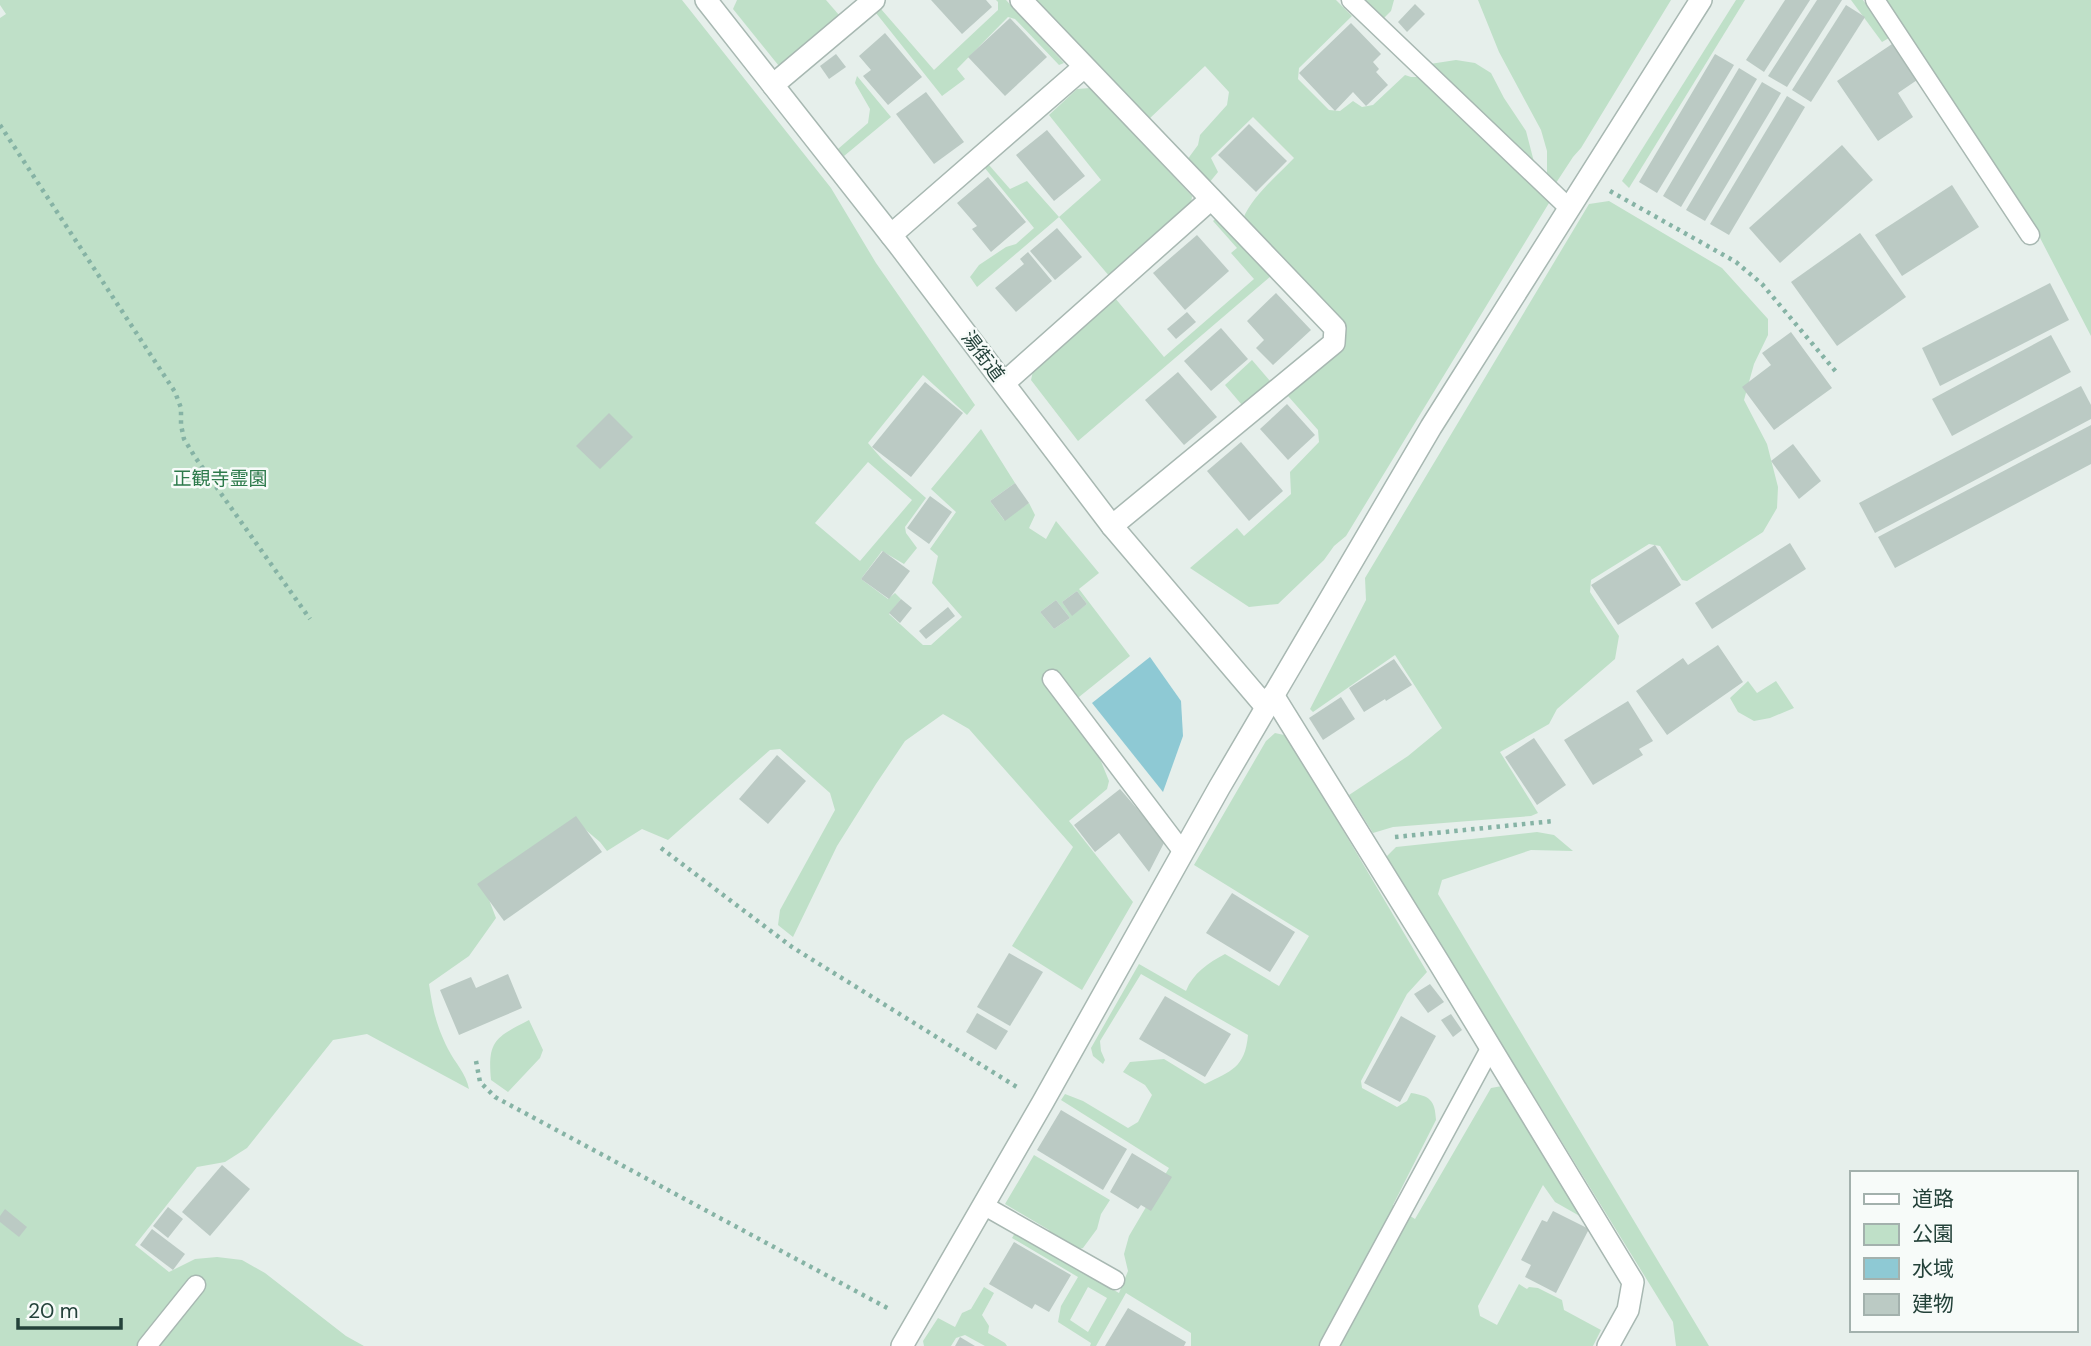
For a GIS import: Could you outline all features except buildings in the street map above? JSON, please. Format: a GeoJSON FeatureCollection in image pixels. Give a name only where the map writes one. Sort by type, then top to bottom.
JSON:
{"type":"FeatureCollection","features":[{"type":"Feature","properties":{"kind":"street"},"geometry":{"type":"LineString","coordinates":[[773,85],[874,0]]}},
{"type":"Feature","properties":{"kind":"street"},"geometry":{"type":"LineString","coordinates":[[1021,0],[1335,328],[1334,343],[1112,526]]}},
{"type":"Feature","properties":{"kind":"street"},"geometry":{"type":"LineString","coordinates":[[902,1346],[1183,852],[1431,427],[1701,0]]}},
{"type":"Feature","properties":{"kind":"street","name":"湯街道"},"geometry":{"type":"LineString","coordinates":[[713,3],[1112,526],[1270,701],[1368,848],[1633,1282],[1628,1310],[1608,1346]]}},
{"type":"Feature","properties":{"kind":"street"},"geometry":{"type":"LineString","coordinates":[[891,234],[1084,66]]}},
{"type":"Feature","properties":{"kind":"street"},"geometry":{"type":"LineString","coordinates":[[1004,383],[1211,199]]}},
{"type":"Feature","properties":{"kind":"lane"},"geometry":{"type":"LineString","coordinates":[[1351,0],[1569,208]]}},
{"type":"Feature","properties":{"kind":"lane"},"geometry":{"type":"LineString","coordinates":[[1875,0],[2030,234]]}},
{"type":"Feature","properties":{"kind":"lane"},"geometry":{"type":"LineString","coordinates":[[1052,678],[1183,852]]}},
{"type":"Feature","properties":{"kind":"lane"},"geometry":{"type":"LineString","coordinates":[[1329,1346],[1490,1047]]}},
{"type":"Feature","properties":{"kind":"lane"},"geometry":{"type":"LineString","coordinates":[[984,1205],[1115,1280]]}},
{"type":"Feature","properties":{"kind":"lane"},"geometry":{"type":"LineString","coordinates":[[147,1346],[196,1285]]}},
{"type":"Feature","properties":{"kind":"path"},"geometry":{"type":"LineString","coordinates":[[0,125],[175,392],[181,408],[184,439],[195,457],[310,619]]}},
{"type":"Feature","properties":{"kind":"path"},"geometry":{"type":"LineString","coordinates":[[1588,178],[1736,262],[1762,284],[1837,373]]}},
{"type":"Feature","properties":{"kind":"path"},"geometry":{"type":"LineString","coordinates":[[1368,848],[1395,837],[1554,821]]}},
{"type":"Feature","properties":{"kind":"path"},"geometry":{"type":"LineString","coordinates":[[661,848],[792,947],[1043,1102]]}},
{"type":"Feature","properties":{"kind":"path"},"geometry":{"type":"LineString","coordinates":[[476,1061],[480,1082],[495,1097],[916,1323]]}},
{"type":"Feature","properties":{"kind":"green space","name":"正観寺霊園"},"geometry":{"type":"Polygon","coordinates":[[[0,0],[682,0],[831,188],[876,263],[975,405],[967,415],[923,375],[868,443],[926,498],[905,527],[906,533],[917,548],[904,564],[882,551],[861,579],[888,599],[895,593],[901,599],[889,614],[923,645],[931,645],[962,617],[932,583],[938,556],[930,549],[956,512],[931,489],[981,429],[1015,483],[990,501],[1004,520],[1029,503],[1035,515],[1029,528],[1046,539],[1056,521],[1099,573],[1079,589],[1130,656],[1074,701],[1090,723],[1109,781],[1107,789],[1069,821],[1133,902],[1082,990],[1012,946],[1073,847],[969,729],[943,714],[905,741],[837,846],[793,937],[778,925],[780,910],[835,810],[830,793],[780,749],[770,750],[668,840],[642,829],[607,851],[574,820],[483,884],[496,918],[469,956],[429,984],[441,1032],[469,1089],[367,1034],[333,1040],[247,1148],[225,1162],[197,1167],[135,1245],[169,1272],[195,1259],[217,1257],[242,1260],[265,1273],[346,1336],[364,1346],[0,1346],[0,18],[6,14],[0,0]],[[868,462],[815,523],[860,561],[912,500],[868,462]],[[1077,591],[1062,602],[1072,615],[1087,604],[1077,591]],[[1056,600],[1040,612],[1054,629],[1070,618],[1056,600]]]}},
{"type":"Feature","properties":{"kind":"green space"},"geometry":{"type":"Polygon","coordinates":[[[737,0],[826,0],[839,15],[779,66],[733,9],[737,0]]]}},
{"type":"Feature","properties":{"kind":"green space"},"geometry":{"type":"Polygon","coordinates":[[[996,0],[1006,0],[1064,63],[1059,65],[1015,19],[1008,17],[957,69],[965,79],[942,96],[876,13],[881,9],[934,70],[998,10],[996,0]]]}},
{"type":"Feature","properties":{"kind":"green space"},"geometry":{"type":"Polygon","coordinates":[[[1032,0],[1336,0],[1352,16],[1299,68],[1298,79],[1329,110],[1340,111],[1353,101],[1362,107],[1373,105],[1405,75],[1422,77],[1549,196],[1549,203],[1346,536],[1278,604],[1249,607],[1190,568],[1237,528],[1244,536],[1291,494],[1290,472],[1319,442],[1318,430],[1286,391],[1341,347],[1243,219],[1259,194],[1294,158],[1253,117],[1211,158],[1218,172],[1209,183],[1187,160],[1198,145],[1200,135],[1227,105],[1229,92],[1205,66],[1148,120],[1032,0]]]}},
{"type":"Feature","properties":{"kind":"green space"},"geometry":{"type":"Polygon","coordinates":[[[1363,0],[1394,0],[1391,11],[1383,19],[1363,0]]]}},
{"type":"Feature","properties":{"kind":"green space"},"geometry":{"type":"Polygon","coordinates":[[[1478,0],[1671,0],[1581,148],[1556,183],[1547,175],[1547,151],[1541,130],[1499,52],[1478,0]]]}},
{"type":"Feature","properties":{"kind":"green space"},"geometry":{"type":"Polygon","coordinates":[[[1736,0],[1745,0],[1629,188],[1622,181],[1736,0]]]}},
{"type":"Feature","properties":{"kind":"green space"},"geometry":{"type":"Polygon","coordinates":[[[1851,0],[1863,0],[1889,38],[1882,42],[1851,0]]]}},
{"type":"Feature","properties":{"kind":"green space"},"geometry":{"type":"Polygon","coordinates":[[[1885,0],[2091,0],[2091,336],[2025,209],[1885,0]]]}},
{"type":"Feature","properties":{"kind":"green space"},"geometry":{"type":"Polygon","coordinates":[[[1456,60],[1475,63],[1491,73],[1526,131],[1534,162],[1430,64],[1456,60]]]}},
{"type":"Feature","properties":{"kind":"green space"},"geometry":{"type":"Polygon","coordinates":[[[857,76],[891,117],[844,156],[838,149],[868,123],[870,109],[855,83],[857,76]]]}},
{"type":"Feature","properties":{"kind":"green space"},"geometry":{"type":"Polygon","coordinates":[[[1090,88],[1192,196],[1191,206],[1110,277],[1059,217],[1101,180],[1049,115],[1077,89],[1090,88]]]}},
{"type":"Feature","properties":{"kind":"green space"},"geometry":{"type":"Polygon","coordinates":[[[989,165],[1010,189],[1027,181],[1059,217],[977,287],[970,277],[979,265],[1006,247],[1016,244],[1034,228],[984,167],[989,165]]]}},
{"type":"Feature","properties":{"kind":"green space"},"geometry":{"type":"Polygon","coordinates":[[[1609,201],[1722,268],[1768,319],[1768,335],[1754,364],[1744,400],[1767,444],[1778,487],[1777,508],[1763,532],[1687,581],[1682,580],[1660,546],[1649,544],[1591,580],[1590,592],[1619,636],[1615,659],[1557,709],[1549,724],[1500,752],[1538,813],[1531,816],[1393,827],[1373,833],[1349,795],[1408,756],[1442,728],[1395,655],[1313,712],[1310,709],[1366,600],[1365,578],[1589,204],[1609,201]]]}},
{"type":"Feature","properties":{"kind":"green space"},"geometry":{"type":"Polygon","coordinates":[[[1218,217],[1271,276],[1078,441],[1031,380],[1034,367],[1115,298],[1164,357],[1254,279],[1231,253],[1237,248],[1213,221],[1218,217]]]}},
{"type":"Feature","properties":{"kind":"green space"},"geometry":{"type":"Polygon","coordinates":[[[1252,360],[1270,381],[1242,405],[1225,385],[1252,360]]]}},
{"type":"Feature","properties":{"kind":"green space"},"geometry":{"type":"Polygon","coordinates":[[[1748,681],[1757,693],[1776,681],[1794,708],[1754,721],[1738,712],[1730,698],[1748,681]]]}},
{"type":"Feature","properties":{"kind":"green space"},"geometry":{"type":"Polygon","coordinates":[[[1275,733],[1284,735],[1292,744],[1427,972],[1407,994],[1361,1081],[1362,1088],[1397,1107],[1407,1101],[1411,1093],[1423,1096],[1433,1103],[1436,1120],[1393,1205],[1415,1219],[1491,1088],[1502,1086],[1585,1219],[1555,1202],[1543,1185],[1478,1306],[1480,1316],[1497,1325],[1519,1284],[1527,1289],[1538,1288],[1562,1300],[1564,1310],[1601,1330],[1593,1346],[1191,1346],[1191,1333],[1126,1293],[1096,1346],[1090,1346],[1091,1343],[1058,1322],[1061,1306],[1078,1277],[1012,1238],[1015,1233],[1119,1293],[1128,1271],[1124,1254],[1129,1236],[1169,1168],[1061,1100],[1065,1094],[1083,1101],[1128,1128],[1138,1122],[1152,1095],[1145,1085],[1123,1072],[1130,1062],[1164,1059],[1205,1084],[1240,1062],[1248,1035],[1141,974],[1100,1041],[1105,1060],[1103,1064],[1093,1056],[1091,1048],[1139,964],[1186,991],[1202,969],[1225,954],[1279,986],[1309,936],[1194,865],[1266,741],[1275,733]],[[1088,1287],[1070,1320],[1088,1332],[1107,1298],[1088,1287]]]}},
{"type":"Feature","properties":{"kind":"green space"},"geometry":{"type":"Polygon","coordinates":[[[1537,832],[1554,835],[1573,851],[1531,850],[1442,880],[1438,894],[1709,1346],[1676,1346],[1673,1322],[1386,857],[1396,847],[1537,832]]]}},
{"type":"Feature","properties":{"kind":"green space"},"geometry":{"type":"Polygon","coordinates":[[[529,1020],[543,1050],[540,1058],[508,1092],[491,1080],[493,1047],[502,1036],[529,1020]]]}},
{"type":"Feature","properties":{"kind":"green space"},"geometry":{"type":"Polygon","coordinates":[[[1034,1155],[1110,1200],[1101,1214],[1097,1229],[1083,1248],[1075,1250],[1050,1236],[1049,1230],[1005,1204],[1034,1155]]]}},
{"type":"Feature","properties":{"kind":"green space"},"geometry":{"type":"Polygon","coordinates":[[[984,1287],[994,1293],[982,1315],[989,1326],[988,1333],[1007,1346],[985,1346],[965,1335],[956,1338],[951,1346],[924,1346],[923,1341],[938,1318],[955,1327],[962,1313],[971,1309],[984,1287]]]}},
{"type":"Feature","properties":{"kind":"water"},"geometry":{"type":"Polygon","coordinates":[[[1150,657],[1181,701],[1183,736],[1163,792],[1092,703],[1150,657]]]}}]}
